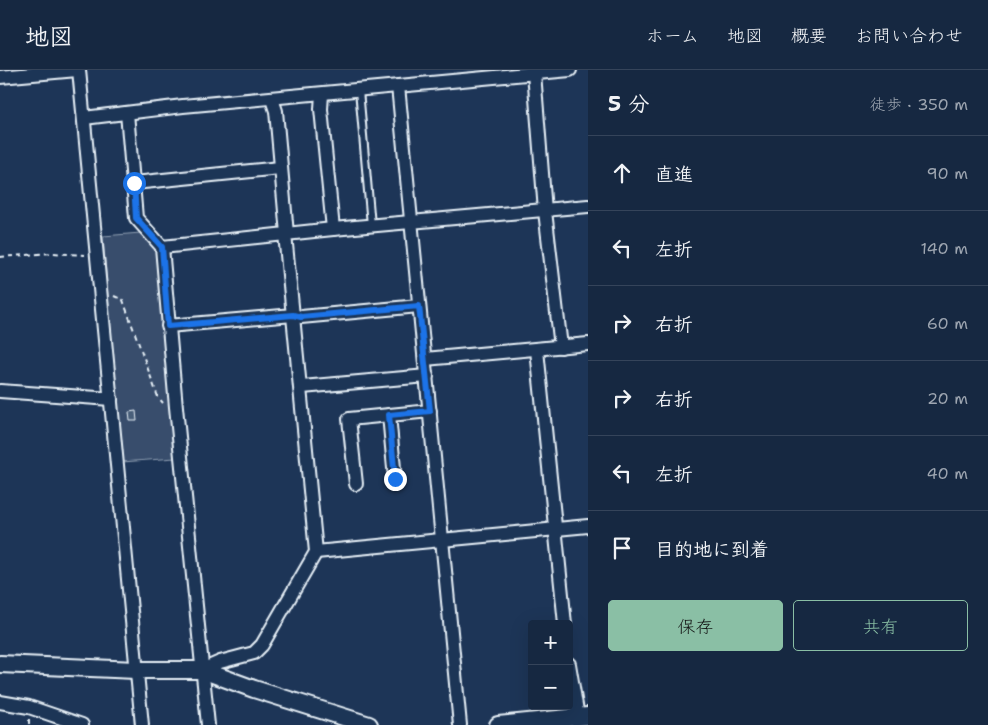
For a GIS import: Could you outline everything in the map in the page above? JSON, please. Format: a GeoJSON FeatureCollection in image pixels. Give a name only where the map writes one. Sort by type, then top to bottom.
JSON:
{"type":"FeatureCollection","features":[{"type":"Feature","properties":{"kind":"street"},"geometry":{"type":"LineString","coordinates":[[0,77],[78,70],[142,725]]}},
{"type":"Feature","properties":{"kind":"street"},"geometry":{"type":"LineString","coordinates":[[84,118],[398,86],[449,76],[534,74],[570,70]]}},
{"type":"Feature","properties":{"kind":"street"},"geometry":{"type":"LineString","coordinates":[[534,74],[545,211],[561,346]]}},
{"type":"Feature","properties":{"kind":"street"},"geometry":{"type":"LineString","coordinates":[[398,86],[460,725]]}},
{"type":"Feature","properties":{"kind":"street"},"geometry":{"type":"LineString","coordinates":[[322,94],[321,109],[333,229]]}},
{"type":"Feature","properties":{"kind":"street"},"geometry":{"type":"LineString","coordinates":[[202,670],[220,662],[254,654],[262,645],[316,552],[276,111],[272,99]]}},
{"type":"Feature","properties":{"kind":"street"},"geometry":{"type":"LineString","coordinates":[[127,113],[136,218],[162,247],[168,326],[208,725]]}},
{"type":"Feature","properties":{"kind":"street"},"geometry":{"type":"LineString","coordinates":[[134,183],[280,168]]}},
{"type":"Feature","properties":{"kind":"street"},"geometry":{"type":"LineString","coordinates":[[162,247],[333,229],[588,206]]}},
{"type":"Feature","properties":{"kind":"street"},"geometry":{"type":"LineString","coordinates":[[168,326],[293,315],[301,317],[419,306]]}},
{"type":"Feature","properties":{"kind":"street"},"geometry":{"type":"LineString","coordinates":[[425,359],[588,344]]}},
{"type":"Feature","properties":{"kind":"street"},"geometry":{"type":"LineString","coordinates":[[537,350],[564,620]]}},
{"type":"Feature","properties":{"kind":"street"},"geometry":{"type":"LineString","coordinates":[[302,387],[426,376]]}},
{"type":"Feature","properties":{"kind":"street"},"geometry":{"type":"LineString","coordinates":[[0,392],[111,399]]}},
{"type":"Feature","properties":{"kind":"street"},"geometry":{"type":"LineString","coordinates":[[356,484],[349,419],[430,411]]}},
{"type":"Feature","properties":{"kind":"street"},"geometry":{"type":"LineString","coordinates":[[389,415],[395,479]]}},
{"type":"Feature","properties":{"kind":"street"},"geometry":{"type":"LineString","coordinates":[[316,552],[588,526]]}},
{"type":"Feature","properties":{"kind":"street"},"geometry":{"type":"LineString","coordinates":[[0,664],[136,670],[202,670],[332,719],[369,725]]}},
{"type":"Feature","properties":{"kind":"street"},"geometry":{"type":"LineString","coordinates":[[498,725],[577,719],[569,665]]}},
{"type":"Feature","properties":{"kind":"street"},"geometry":{"type":"LineString","coordinates":[[0,702],[29,707],[82,725]]}},
{"type":"Feature","properties":{"kind":"lane"},"geometry":{"type":"LineString","coordinates":[[359,90],[371,226]]}},
{"type":"Feature","properties":{"kind":"path"},"geometry":{"type":"LineString","coordinates":[[0,257],[52,254],[97,255]]}},
{"type":"Feature","properties":{"kind":"path"},"geometry":{"type":"LineString","coordinates":[[101,296],[113,296],[123,300],[158,397],[165,406],[176,407]]}},
{"type":"Feature","properties":{"kind":"shaded area"},"geometry":{"type":"Polygon","coordinates":[[[141,233],[155,248],[175,458],[122,462],[103,236],[141,233]]]}},
{"type":"Feature","properties":{"kind":"building"},"geometry":{"type":"Polygon","coordinates":[[[136,411],[137,421],[130,421],[129,412],[136,411]]]}},
{"type":"Feature","properties":{"kind":"route"},"geometry":{"type":"LineString","coordinates":[[134,183],[136,218],[162,247],[168,326],[293,315],[301,317],[419,306],[430,411],[389,415],[395,479]]}}]}
